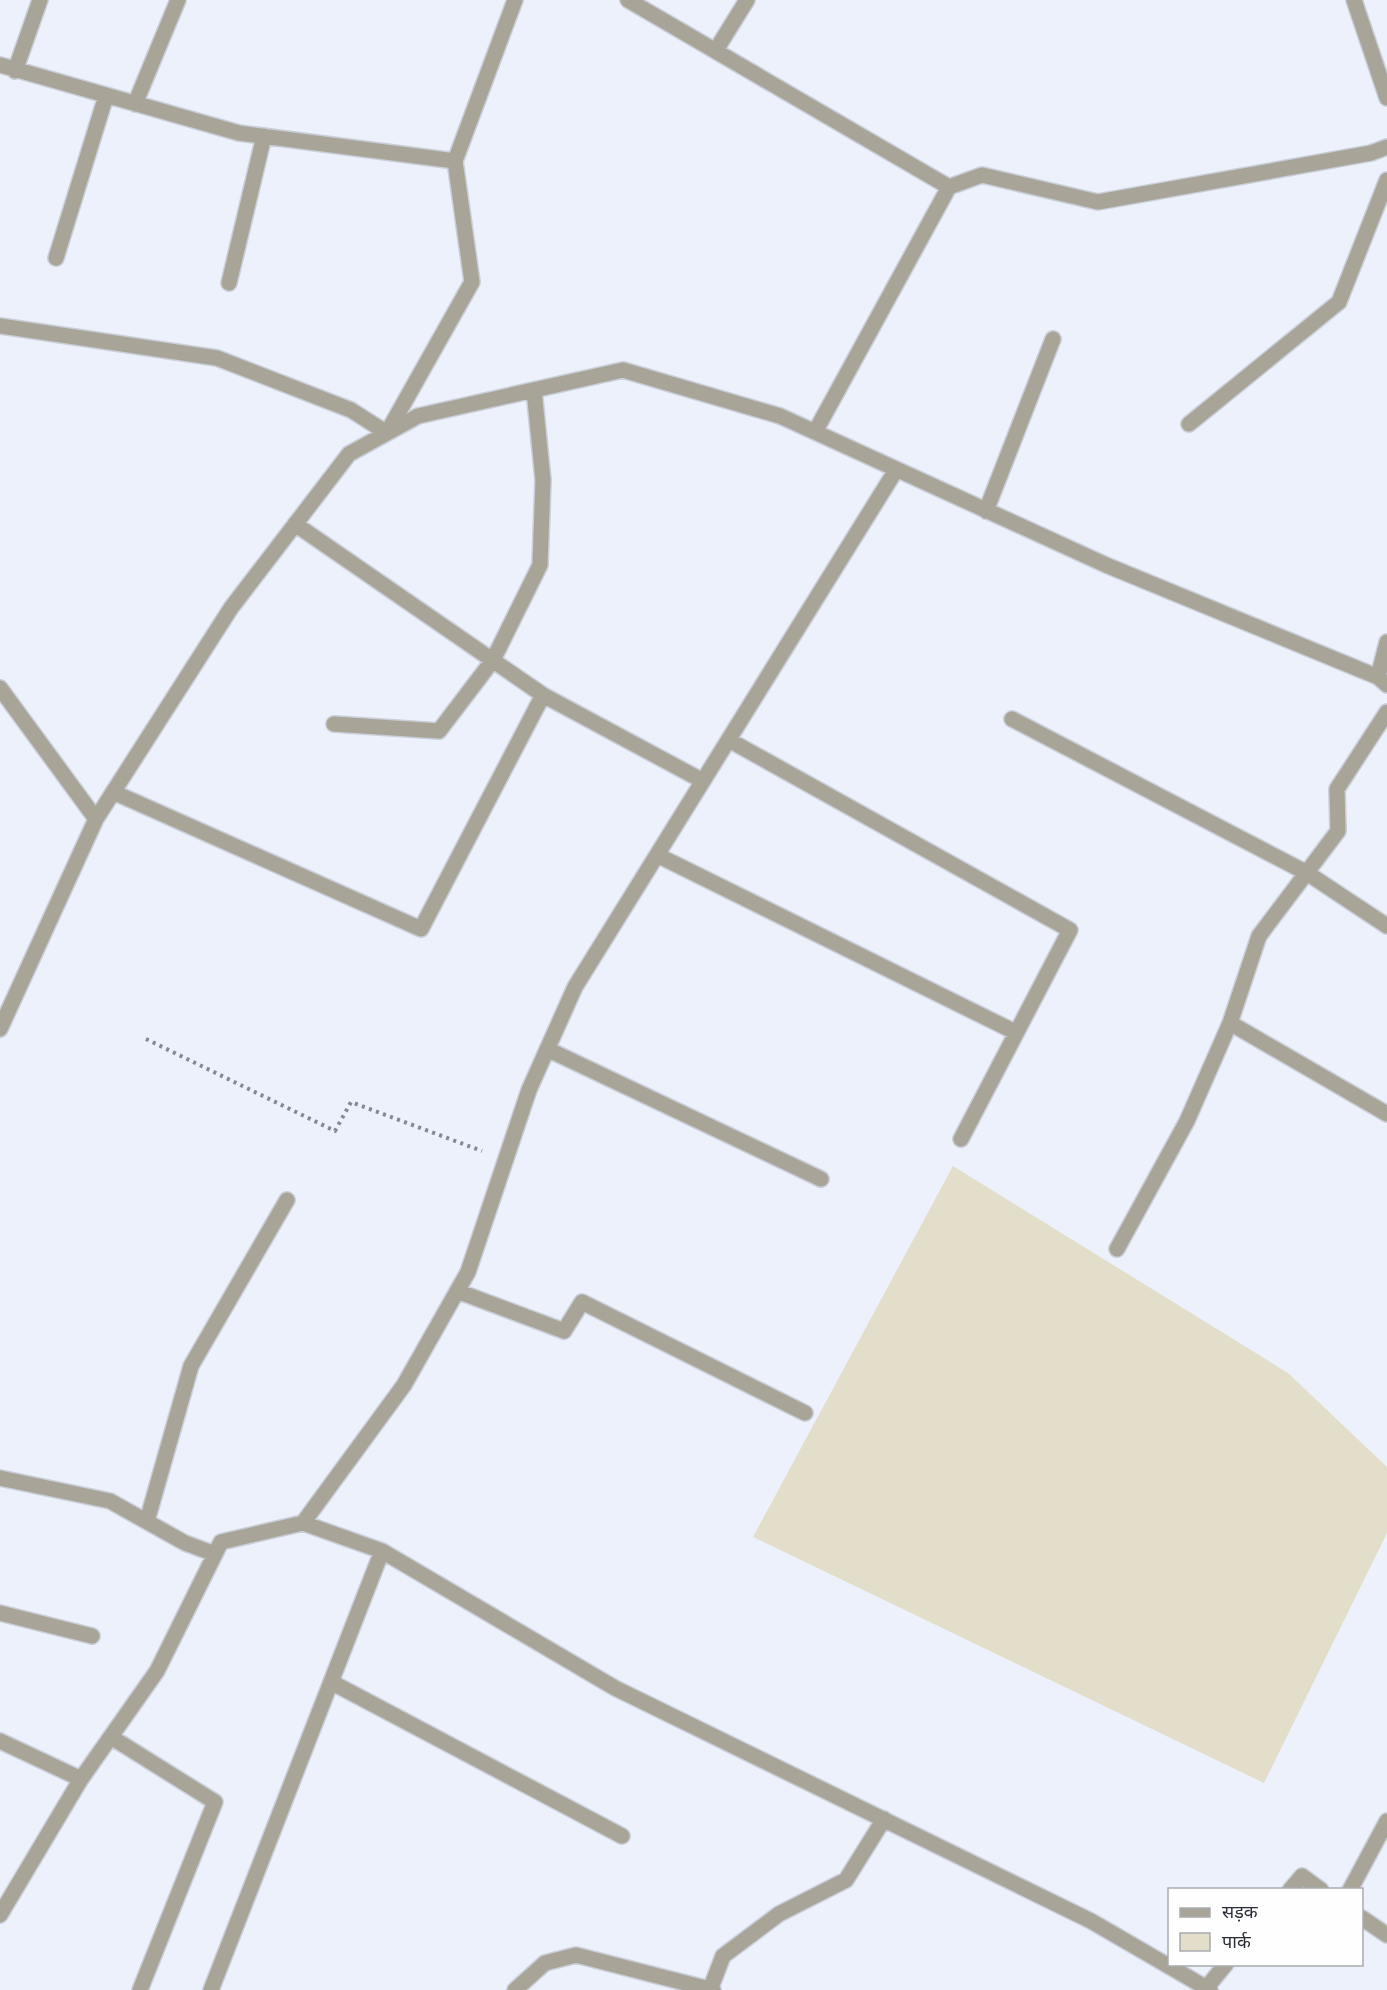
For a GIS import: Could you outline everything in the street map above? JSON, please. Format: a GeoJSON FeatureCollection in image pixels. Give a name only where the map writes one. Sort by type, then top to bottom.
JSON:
{"type":"FeatureCollection","features":[{"type":"Feature","properties":{"kind":"street"},"geometry":{"type":"LineString","coordinates":[[15,71],[40,0]]}},
{"type":"Feature","properties":{"kind":"street"},"geometry":{"type":"LineString","coordinates":[[135,104],[178,0]]}},
{"type":"Feature","properties":{"kind":"street"},"geometry":{"type":"LineString","coordinates":[[387,433],[472,282],[455,161],[515,0]]}},
{"type":"Feature","properties":{"kind":"street"},"geometry":{"type":"LineString","coordinates":[[628,0],[948,187]]}},
{"type":"Feature","properties":{"kind":"street"},"geometry":{"type":"LineString","coordinates":[[716,50],[747,0]]}},
{"type":"Feature","properties":{"kind":"street"},"geometry":{"type":"LineString","coordinates":[[1354,0],[1387,98]]}},
{"type":"Feature","properties":{"kind":"street"},"geometry":{"type":"LineString","coordinates":[[0,65],[239,133],[455,161]]}},
{"type":"Feature","properties":{"kind":"street"},"geometry":{"type":"LineString","coordinates":[[56,258],[106,96]]}},
{"type":"Feature","properties":{"kind":"street"},"geometry":{"type":"LineString","coordinates":[[230,282],[264,136]]}},
{"type":"Feature","properties":{"kind":"street"},"geometry":{"type":"LineString","coordinates":[[815,432],[948,187],[982,175],[1098,202],[1371,153],[1387,147]]}},
{"type":"Feature","properties":{"kind":"street"},"geometry":{"type":"LineString","coordinates":[[1189,424],[1339,302],[1387,180]]}},
{"type":"Feature","properties":{"kind":"street"},"geometry":{"type":"LineString","coordinates":[[0,326],[218,358],[351,410],[387,433]]}},
{"type":"Feature","properties":{"kind":"street"},"geometry":{"type":"LineString","coordinates":[[986,511],[1053,339]]}},
{"type":"Feature","properties":{"kind":"street"},"geometry":{"type":"LineString","coordinates":[[0,1029],[96,819],[231,608],[349,454],[418,416],[623,370],[780,416],[1106,565],[1382,681],[1387,642]]}},
{"type":"Feature","properties":{"kind":"street"},"geometry":{"type":"LineString","coordinates":[[334,724],[439,731],[493,660],[540,565],[543,480],[534,390]]}},
{"type":"Feature","properties":{"kind":"street"},"geometry":{"type":"LineString","coordinates":[[303,1523],[404,1385],[468,1272],[529,1090],[575,987],[896,470]]}},
{"type":"Feature","properties":{"kind":"street"},"geometry":{"type":"LineString","coordinates":[[295,524],[543,695],[703,781]]}},
{"type":"Feature","properties":{"kind":"street"},"geometry":{"type":"LineString","coordinates":[[0,688],[96,819]]}},
{"type":"Feature","properties":{"kind":"street"},"geometry":{"type":"LineString","coordinates":[[113,792],[421,929],[543,695]]}},
{"type":"Feature","properties":{"kind":"street"},"geometry":{"type":"LineString","coordinates":[[1117,1249],[1187,1121],[1230,1023],[1259,936],[1338,831],[1337,789],[1387,712]]}},
{"type":"Feature","properties":{"kind":"street"},"geometry":{"type":"LineString","coordinates":[[1012,719],[1307,873],[1387,926]]}},
{"type":"Feature","properties":{"kind":"street"},"geometry":{"type":"LineString","coordinates":[[729,740],[1070,930],[962,1139]]}},
{"type":"Feature","properties":{"kind":"street"},"geometry":{"type":"LineString","coordinates":[[657,855],[1016,1032]]}},
{"type":"Feature","properties":{"kind":"street"},"geometry":{"type":"LineString","coordinates":[[1230,1023],[1387,1114]]}},
{"type":"Feature","properties":{"kind":"street"},"geometry":{"type":"LineString","coordinates":[[547,1049],[821,1179]]}},
{"type":"Feature","properties":{"kind":"street"},"geometry":{"type":"LineString","coordinates":[[147,1521],[191,1366],[287,1200]]}},
{"type":"Feature","properties":{"kind":"street"},"geometry":{"type":"LineString","coordinates":[[457,1291],[564,1331],[582,1302],[805,1413]]}},
{"type":"Feature","properties":{"kind":"street"},"geometry":{"type":"LineString","coordinates":[[0,1478],[110,1501],[185,1542],[215,1554]]}},
{"type":"Feature","properties":{"kind":"street"},"geometry":{"type":"LineString","coordinates":[[0,1915],[81,1779],[157,1671],[221,1542],[303,1523],[382,1551],[615,1688],[1091,1921],[1168,1965]]}},
{"type":"Feature","properties":{"kind":"street"},"geometry":{"type":"LineString","coordinates":[[211,1990],[382,1551]]}},
{"type":"Feature","properties":{"kind":"street"},"geometry":{"type":"LineString","coordinates":[[0,1613],[92,1636]]}},
{"type":"Feature","properties":{"kind":"street"},"geometry":{"type":"LineString","coordinates":[[331,1682],[622,1836]]}},
{"type":"Feature","properties":{"kind":"street"},"geometry":{"type":"LineString","coordinates":[[111,1737],[215,1802],[140,1990]]}},
{"type":"Feature","properties":{"kind":"street"},"geometry":{"type":"LineString","coordinates":[[0,1741],[81,1779]]}},
{"type":"Feature","properties":{"kind":"street"},"geometry":{"type":"LineString","coordinates":[[515,1990],[545,1963],[576,1955],[711,1990],[723,1956],[779,1914],[846,1880],[884,1819]]}},
{"type":"Feature","properties":{"kind":"street"},"geometry":{"type":"LineString","coordinates":[[1351,1888],[1387,1821]]}},
{"type":"Feature","properties":{"kind":"street"},"geometry":{"type":"LineString","coordinates":[[1292,1888],[1302,1876],[1318,1888]]}},
{"type":"Feature","properties":{"kind":"street"},"geometry":{"type":"LineString","coordinates":[[1363,1919],[1387,1935]]}},
{"type":"Feature","properties":{"kind":"street"},"geometry":{"type":"LineString","coordinates":[[1170,1966],[1209,1988],[1225,1966]]}},
{"type":"Feature","properties":{"kind":"path"},"geometry":{"type":"LineString","coordinates":[[146,1039],[335,1131],[351,1102],[506,1160]]}},
{"type":"Feature","properties":{"kind":"green space"},"geometry":{"type":"Polygon","coordinates":[[[953,1166],[1288,1373],[1387,1467],[1387,1533],[1264,1783],[753,1537],[953,1166]]]}}]}
